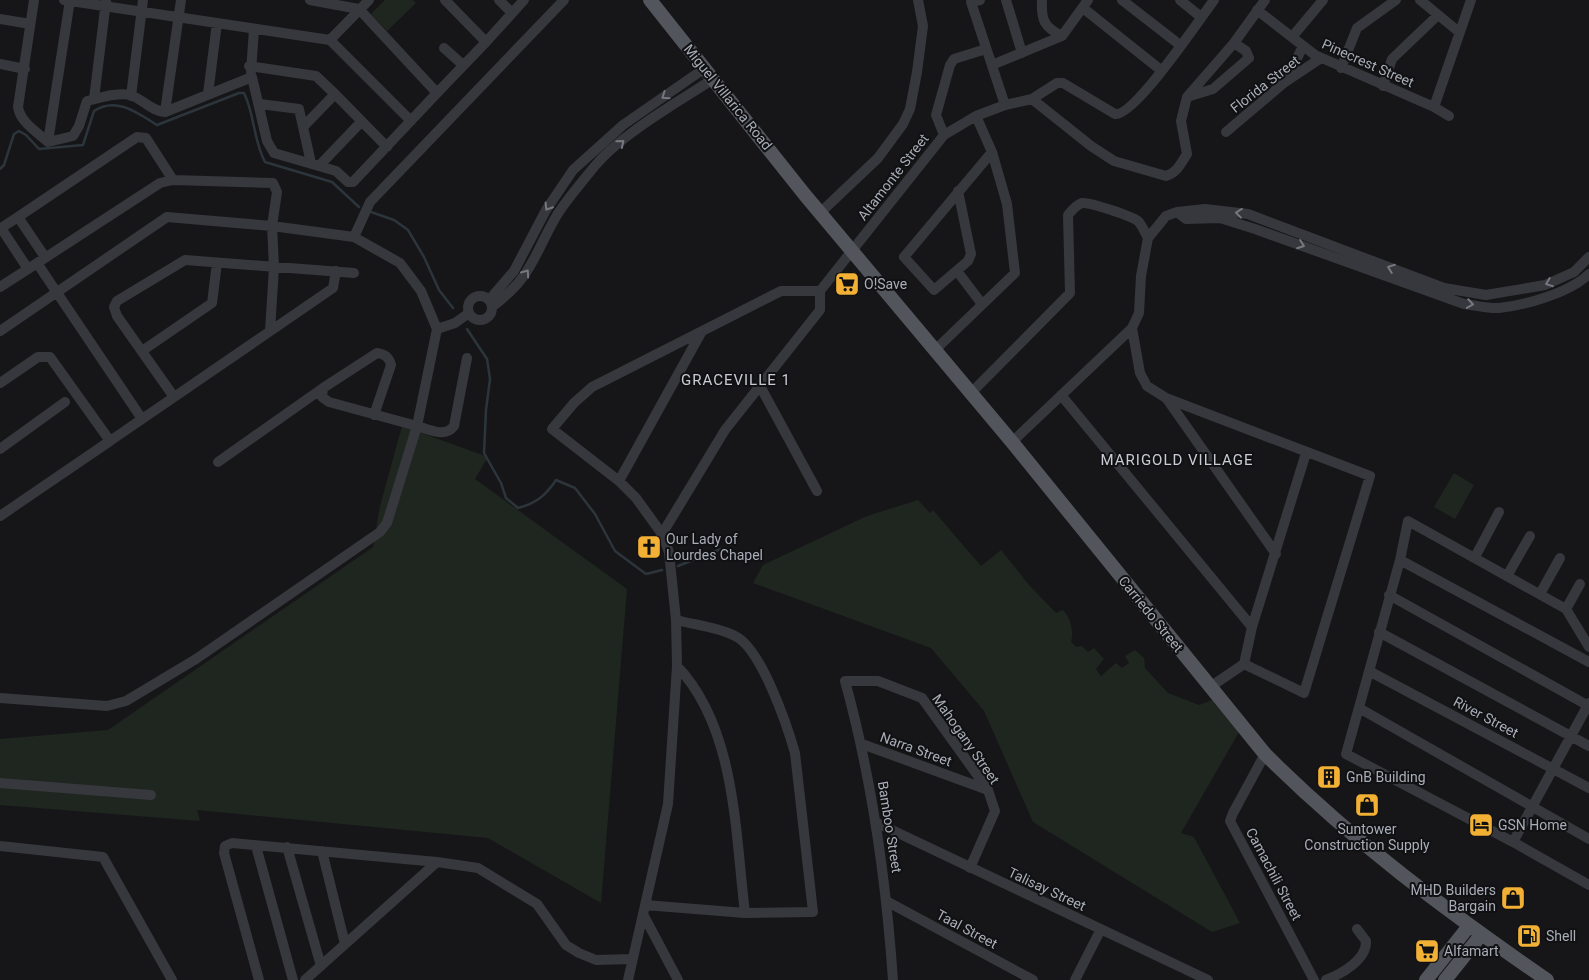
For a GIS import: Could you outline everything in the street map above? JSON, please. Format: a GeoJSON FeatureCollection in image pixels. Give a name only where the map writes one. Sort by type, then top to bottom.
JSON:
{"type":"FeatureCollection","features":[{"type":"Feature","properties":{"kind":"main road","name":"Miguel Villarica Road"},"geometry":{"type":"LineString","coordinates":[[650,0],[805,195]]}},
{"type":"Feature","properties":{"kind":"main road","name":"Carriedo Street"},"geometry":{"type":"LineString","coordinates":[[805,195],[854,251],[1012,442],[1266,754],[1306,794],[1366,847],[1469,926],[1547,980]]}},
{"type":"Feature","properties":{"kind":"main road"},"geometry":{"type":"LineString","coordinates":[[1426,980],[1469,926]]}},
{"type":"Feature","properties":{"kind":"main road"},"geometry":{"type":"LineString","coordinates":[[1445,980],[1482,934]]}},
{"type":"Feature","properties":{"kind":"street"},"geometry":{"type":"LineString","coordinates":[[34,0],[26,69],[18,107],[19,114],[48,142]]}},
{"type":"Feature","properties":{"kind":"street"},"geometry":{"type":"LineString","coordinates":[[48,142],[68,0],[106,3],[141,12],[330,40],[411,121]]}},
{"type":"Feature","properties":{"kind":"street"},"geometry":{"type":"LineString","coordinates":[[131,96],[143,0]]}},
{"type":"Feature","properties":{"kind":"street"},"geometry":{"type":"LineString","coordinates":[[165,112],[181,0]]}},
{"type":"Feature","properties":{"kind":"street"},"geometry":{"type":"LineString","coordinates":[[310,0],[359,9],[436,93]]}},
{"type":"Feature","properties":{"kind":"street"},"geometry":{"type":"LineString","coordinates":[[330,40],[369,0]]}},
{"type":"Feature","properties":{"kind":"street"},"geometry":{"type":"LineString","coordinates":[[445,0],[486,42]]}},
{"type":"Feature","properties":{"kind":"street"},"geometry":{"type":"LineString","coordinates":[[499,0],[512,13]]}},
{"type":"Feature","properties":{"kind":"street"},"geometry":{"type":"LineString","coordinates":[[254,29],[250,66],[267,142],[274,152],[336,171],[348,182],[353,182],[524,0]]}},
{"type":"Feature","properties":{"kind":"street"},"geometry":{"type":"LineString","coordinates":[[354,237],[370,202],[564,0]]}},
{"type":"Feature","properties":{"kind":"street"},"geometry":{"type":"LineString","coordinates":[[821,212],[878,158],[903,124],[910,109],[923,26],[918,0]]}},
{"type":"Feature","properties":{"kind":"street"},"geometry":{"type":"LineString","coordinates":[[980,0],[971,2],[1005,105]]}},
{"type":"Feature","properties":{"kind":"street"},"geometry":{"type":"LineString","coordinates":[[1006,0],[1022,53]]}},
{"type":"Feature","properties":{"kind":"street"},"geometry":{"type":"LineString","coordinates":[[1043,0],[1041,15],[1044,24],[1048,29],[1062,36]]}},
{"type":"Feature","properties":{"kind":"street"},"geometry":{"type":"LineString","coordinates":[[1122,0],[1180,45]]}},
{"type":"Feature","properties":{"kind":"street"},"geometry":{"type":"LineString","coordinates":[[1180,0],[1201,17]]}},
{"type":"Feature","properties":{"kind":"street"},"geometry":{"type":"LineString","coordinates":[[1214,0],[1140,98],[1119,115],[1063,83],[1057,83],[1032,99],[1091,146],[1114,160],[1166,176],[1175,172],[1187,154],[1180,121],[1186,97],[1234,43],[1265,0]]}},
{"type":"Feature","properties":{"kind":"street"},"geometry":{"type":"LineString","coordinates":[[1292,37],[1323,0]]}},
{"type":"Feature","properties":{"kind":"street"},"geometry":{"type":"LineString","coordinates":[[1341,68],[1357,28],[1396,0]]}},
{"type":"Feature","properties":{"kind":"street"},"geometry":{"type":"LineString","coordinates":[[1420,0],[1460,32]]}},
{"type":"Feature","properties":{"kind":"street"},"geometry":{"type":"LineString","coordinates":[[1434,107],[1471,0]]}},
{"type":"Feature","properties":{"kind":"street"},"geometry":{"type":"LineString","coordinates":[[94,99],[106,3]]}},
{"type":"Feature","properties":{"kind":"street"},"geometry":{"type":"LineString","coordinates":[[992,65],[1062,36],[1086,4],[1162,71]]}},
{"type":"Feature","properties":{"kind":"street","name":"Pinecrest Street"},"geometry":{"type":"LineString","coordinates":[[1257,10],[1321,58],[1434,107],[1449,116]]}},
{"type":"Feature","properties":{"kind":"street"},"geometry":{"type":"LineString","coordinates":[[1383,86],[1392,59],[1438,15]]}},
{"type":"Feature","properties":{"kind":"street"},"geometry":{"type":"LineString","coordinates":[[0,20],[30,24]]}},
{"type":"Feature","properties":{"kind":"street"},"geometry":{"type":"LineString","coordinates":[[208,94],[217,23]]}},
{"type":"Feature","properties":{"kind":"street"},"geometry":{"type":"LineString","coordinates":[[1186,97],[1213,89],[1249,58],[1246,51],[1234,43]]}},
{"type":"Feature","properties":{"kind":"street"},"geometry":{"type":"LineString","coordinates":[[1285,82],[1303,46]]}},
{"type":"Feature","properties":{"kind":"street"},"geometry":{"type":"LineString","coordinates":[[444,48],[463,65]]}},
{"type":"Feature","properties":{"kind":"street"},"geometry":{"type":"LineString","coordinates":[[944,136],[936,115],[950,65],[954,59],[986,50]]}},
{"type":"Feature","properties":{"kind":"street","name":"Florida Street"},"geometry":{"type":"LineString","coordinates":[[1226,132],[1285,82],[1321,58]]}},
{"type":"Feature","properties":{"kind":"street"},"geometry":{"type":"LineString","coordinates":[[0,64],[26,69]]}},
{"type":"Feature","properties":{"kind":"street"},"geometry":{"type":"LineString","coordinates":[[250,66],[316,76],[386,146]]}},
{"type":"Feature","properties":{"kind":"street"},"geometry":{"type":"LineString","coordinates":[[490,303],[512,292],[527,274],[557,215],[596,165],[623,141],[709,74]]}},
{"type":"Feature","properties":{"kind":"street"},"geometry":{"type":"LineString","coordinates":[[490,303],[482,296],[475,297],[470,302],[469,313],[474,319],[482,320],[490,314],[490,303],[514,271],[546,210],[573,170],[623,125],[709,74]]}},
{"type":"Feature","properties":{"kind":"street"},"geometry":{"type":"LineString","coordinates":[[48,142],[72,136],[79,126],[87,100],[120,95],[131,96],[157,111],[165,112],[252,77]]}},
{"type":"Feature","properties":{"kind":"street"},"geometry":{"type":"LineString","coordinates":[[303,127],[335,94]]}},
{"type":"Feature","properties":{"kind":"street","name":"Altamonte Street"},"geometry":{"type":"LineString","coordinates":[[820,291],[854,251],[944,136],[976,116],[1005,105],[1032,99]]}},
{"type":"Feature","properties":{"kind":"street"},"geometry":{"type":"LineString","coordinates":[[260,104],[299,109],[315,164]]}},
{"type":"Feature","properties":{"kind":"street"},"geometry":{"type":"LineString","coordinates":[[935,350],[1015,273],[1007,204],[992,152],[976,116]]}},
{"type":"Feature","properties":{"kind":"street"},"geometry":{"type":"LineString","coordinates":[[315,164],[361,122]]}},
{"type":"Feature","properties":{"kind":"street"},"geometry":{"type":"LineString","coordinates":[[28,269],[0,228],[137,137],[146,138],[174,180]]}},
{"type":"Feature","properties":{"kind":"street"},"geometry":{"type":"LineString","coordinates":[[958,191],[971,254],[968,261],[957,272],[934,290],[904,257],[958,191],[992,152]]}},
{"type":"Feature","properties":{"kind":"street"},"geometry":{"type":"LineString","coordinates":[[0,287],[152,187],[174,180],[273,183],[277,192],[272,226],[274,267],[270,331]]}},
{"type":"Feature","properties":{"kind":"street"},"geometry":{"type":"LineString","coordinates":[[971,393],[1070,293],[1068,215],[1073,208],[1088,202],[1131,218],[1138,222],[1148,238]]}},
{"type":"Feature","properties":{"kind":"street"},"geometry":{"type":"LineString","coordinates":[[1012,442],[1132,328],[1139,313],[1140,276],[1148,238],[1166,216],[1177,212],[1205,209],[1248,214],[1444,288],[1486,295],[1545,286],[1574,272],[1589,258]]}},
{"type":"Feature","properties":{"kind":"street"},"geometry":{"type":"LineString","coordinates":[[1177,212],[1186,219],[1220,218],[1464,304],[1498,308],[1552,295],[1581,282],[1589,274]]}},
{"type":"Feature","properties":{"kind":"street"},"geometry":{"type":"LineString","coordinates":[[18,217],[57,292],[142,419]]}},
{"type":"Feature","properties":{"kind":"street"},"geometry":{"type":"LineString","coordinates":[[0,331],[168,217],[272,226],[354,237],[400,262],[421,290],[437,329],[417,426],[387,523],[380,532],[196,660],[133,698],[107,706],[0,698]]}},
{"type":"Feature","properties":{"kind":"street"},"geometry":{"type":"LineString","coordinates":[[174,397],[117,316],[114,307],[117,301],[185,260],[354,273]]}},
{"type":"Feature","properties":{"kind":"street"},"geometry":{"type":"LineString","coordinates":[[142,351],[212,303],[217,263]]}},
{"type":"Feature","properties":{"kind":"street"},"geometry":{"type":"LineString","coordinates":[[0,516],[333,288],[336,271]]}},
{"type":"Feature","properties":{"kind":"street"},"geometry":{"type":"LineString","coordinates":[[957,272],[982,304]]}},
{"type":"Feature","properties":{"kind":"street"},"geometry":{"type":"LineString","coordinates":[[1574,272],[1581,282]]}},
{"type":"Feature","properties":{"kind":"street"},"geometry":{"type":"LineString","coordinates":[[628,980],[668,804],[677,666],[676,620],[669,552],[662,534],[636,498],[619,481],[552,429],[574,403],[592,387],[781,291],[820,291],[820,310],[725,430],[662,534]]}},
{"type":"Feature","properties":{"kind":"street"},"geometry":{"type":"LineString","coordinates":[[437,329],[455,323],[469,313]]}},
{"type":"Feature","properties":{"kind":"street"},"geometry":{"type":"LineString","coordinates":[[1132,328],[1140,373],[1147,386],[1166,398],[1370,476],[1304,693],[1244,664]]}},
{"type":"Feature","properties":{"kind":"street"},"geometry":{"type":"LineString","coordinates":[[619,481],[702,331]]}},
{"type":"Feature","properties":{"kind":"street"},"geometry":{"type":"LineString","coordinates":[[218,462],[323,388],[377,353],[384,354],[389,359],[391,365],[374,415]]}},
{"type":"Feature","properties":{"kind":"street"},"geometry":{"type":"LineString","coordinates":[[0,383],[38,357],[50,357],[110,441]]}},
{"type":"Feature","properties":{"kind":"street"},"geometry":{"type":"LineString","coordinates":[[323,388],[322,397],[328,402],[442,433],[450,432],[454,426],[467,358]]}},
{"type":"Feature","properties":{"kind":"street"},"geometry":{"type":"LineString","coordinates":[[760,386],[817,491]]}},
{"type":"Feature","properties":{"kind":"street"},"geometry":{"type":"LineString","coordinates":[[1061,395],[1252,627]]}},
{"type":"Feature","properties":{"kind":"street"},"geometry":{"type":"LineString","coordinates":[[1166,398],[1276,554]]}},
{"type":"Feature","properties":{"kind":"street"},"geometry":{"type":"LineString","coordinates":[[0,448],[65,402]]}},
{"type":"Feature","properties":{"kind":"street"},"geometry":{"type":"LineString","coordinates":[[1210,687],[1244,664],[1252,627],[1306,453]]}},
{"type":"Feature","properties":{"kind":"street"},"geometry":{"type":"LineString","coordinates":[[1475,558],[1499,512]]}},
{"type":"Feature","properties":{"kind":"street"},"geometry":{"type":"LineString","coordinates":[[1589,648],[1566,608],[1408,521],[1400,560],[1346,754],[1513,842],[1589,885]]}},
{"type":"Feature","properties":{"kind":"street"},"geometry":{"type":"LineString","coordinates":[[1508,576],[1530,536]]}},
{"type":"Feature","properties":{"kind":"street"},"geometry":{"type":"LineString","coordinates":[[1540,594],[1560,558]]}},
{"type":"Feature","properties":{"kind":"street"},"geometry":{"type":"LineString","coordinates":[[1400,560],[1589,662]]}},
{"type":"Feature","properties":{"kind":"street"},"geometry":{"type":"LineString","coordinates":[[1566,608],[1580,584]]}},
{"type":"Feature","properties":{"kind":"street"},"geometry":{"type":"LineString","coordinates":[[1389,595],[1588,704],[1513,842]]}},
{"type":"Feature","properties":{"kind":"street"},"geometry":{"type":"LineString","coordinates":[[644,909],[745,913],[813,912],[795,753],[789,731],[757,658],[748,644],[735,635],[676,620]]}},
{"type":"Feature","properties":{"kind":"street"},"geometry":{"type":"LineString","coordinates":[[1379,632],[1589,746]]}},
{"type":"Feature","properties":{"kind":"street"},"geometry":{"type":"LineString","coordinates":[[677,666],[697,691],[724,754],[745,913]]}},
{"type":"Feature","properties":{"kind":"street","name":"River Street"},"geometry":{"type":"LineString","coordinates":[[1369,671],[1589,788]]}},
{"type":"Feature","properties":{"kind":"street","name":"Bamboo Street"},"geometry":{"type":"LineString","coordinates":[[845,681],[862,744],[888,902],[893,980]]}},
{"type":"Feature","properties":{"kind":"street","name":"Mahogany Street"},"geometry":{"type":"LineString","coordinates":[[845,681],[878,681],[922,698],[988,790],[995,811],[970,868]]}},
{"type":"Feature","properties":{"kind":"street"},"geometry":{"type":"LineString","coordinates":[[1359,708],[1589,839]]}},
{"type":"Feature","properties":{"kind":"street","name":"Narra Street"},"geometry":{"type":"LineString","coordinates":[[862,744],[988,790]]}},
{"type":"Feature","properties":{"kind":"street","name":"Camachili Street"},"geometry":{"type":"LineString","coordinates":[[1266,754],[1232,813],[1230,821],[1314,980]]}},
{"type":"Feature","properties":{"kind":"street"},"geometry":{"type":"LineString","coordinates":[[0,783],[150,795]]}},
{"type":"Feature","properties":{"kind":"street","name":"Talisay Street"},"geometry":{"type":"LineString","coordinates":[[875,822],[1208,980]]}},
{"type":"Feature","properties":{"kind":"street"},"geometry":{"type":"LineString","coordinates":[[259,980],[224,853],[225,846],[232,843],[437,862],[478,868],[537,904],[566,945],[579,953],[596,960],[632,959]]}},
{"type":"Feature","properties":{"kind":"street"},"geometry":{"type":"LineString","coordinates":[[0,846],[103,857],[172,980]]}},
{"type":"Feature","properties":{"kind":"street"},"geometry":{"type":"LineString","coordinates":[[256,846],[294,980]]}},
{"type":"Feature","properties":{"kind":"street"},"geometry":{"type":"LineString","coordinates":[[286,847],[321,966]]}},
{"type":"Feature","properties":{"kind":"street"},"geometry":{"type":"LineString","coordinates":[[322,851],[345,944]]}},
{"type":"Feature","properties":{"kind":"street"},"geometry":{"type":"LineString","coordinates":[[305,980],[437,862]]}},
{"type":"Feature","properties":{"kind":"street","name":"Taal Street"},"geometry":{"type":"LineString","coordinates":[[888,902],[1032,980]]}},
{"type":"Feature","properties":{"kind":"street"},"geometry":{"type":"LineString","coordinates":[[644,909],[678,980]]}},
{"type":"Feature","properties":{"kind":"street"},"geometry":{"type":"LineString","coordinates":[[1075,980],[1101,929]]}},
{"type":"Feature","properties":{"kind":"street"},"geometry":{"type":"LineString","coordinates":[[1326,980],[1342,973],[1364,951],[1366,941],[1357,929]]}},
{"type":"Feature","properties":{"kind":"shaded area"},"geometry":{"type":"Polygon","coordinates":[[[385,0],[413,0],[416,3],[387,31],[371,14],[385,0]]]}},
{"type":"Feature","properties":{"kind":"shaded area"},"geometry":{"type":"Polygon","coordinates":[[[402,426],[488,457],[475,479],[627,589],[601,903],[488,838],[197,810],[200,821],[0,805],[0,739],[108,730],[373,547],[380,506],[402,426]]]}},
{"type":"Feature","properties":{"kind":"shaded area"},"geometry":{"type":"Polygon","coordinates":[[[1454,473],[1474,485],[1455,519],[1434,507],[1454,473]]]}},
{"type":"Feature","properties":{"kind":"shaded area"},"geometry":{"type":"Polygon","coordinates":[[[918,500],[930,513],[933,510],[981,566],[1001,550],[1030,586],[1056,613],[1063,610],[1066,613],[1071,625],[1071,642],[1076,647],[1082,646],[1088,652],[1094,648],[1104,659],[1096,669],[1101,676],[1116,663],[1122,668],[1129,663],[1125,656],[1135,650],[1144,658],[1145,668],[1168,693],[1199,705],[1212,700],[1239,732],[1181,833],[1194,837],[1240,923],[1212,932],[1033,822],[984,711],[931,648],[753,583],[763,565],[867,516],[918,500]]]}},
{"type":"Feature","properties":{"kind":"waterway"},"geometry":{"type":"LineString","coordinates":[[0,169],[4,165],[14,134],[19,131],[26,135],[39,149],[83,145],[94,111],[102,107],[110,105],[127,108],[157,125],[239,93],[244,93],[248,101],[258,145],[265,162],[332,182],[359,207]]}},
{"type":"Feature","properties":{"kind":"waterway"},"geometry":{"type":"LineString","coordinates":[[371,212],[394,220],[408,230],[424,257],[439,290],[453,308]]}},
{"type":"Feature","properties":{"kind":"waterway"},"geometry":{"type":"LineString","coordinates":[[467,329],[487,359],[490,379],[484,453],[501,483],[506,498],[518,508],[531,504],[540,498],[556,480],[575,488],[595,514],[615,551],[646,574],[662,570]]}},
{"type":"Feature","properties":{"kind":"waterway"},"geometry":{"type":"LineString","coordinates":[[678,566],[721,549]]}},
{"type":"Feature","properties":{"kind":"place","name":"O!Save"},"geometry":{"type":"Point","coordinates":[847,284]}},
{"type":"Feature","properties":{"kind":"place","name":"Our Lady of Lourdes Chapel"},"geometry":{"type":"Point","coordinates":[649,547]}},
{"type":"Feature","properties":{"kind":"place","name":"GnB Building"},"geometry":{"type":"Point","coordinates":[1329,777]}},
{"type":"Feature","properties":{"kind":"place","name":"Suntower Construction Supply"},"geometry":{"type":"Point","coordinates":[1367,805]}},
{"type":"Feature","properties":{"kind":"place","name":"GSN Home"},"geometry":{"type":"Point","coordinates":[1481,825]}},
{"type":"Feature","properties":{"kind":"place","name":"MHD Builders Bargain"},"geometry":{"type":"Point","coordinates":[1513,898]}},
{"type":"Feature","properties":{"kind":"place","name":"Shell"},"geometry":{"type":"Point","coordinates":[1529,936]}},
{"type":"Feature","properties":{"kind":"place","name":"Alfamart"},"geometry":{"type":"Point","coordinates":[1427,951]}},
{"type":"Feature","properties":{"kind":"district","name":"GRACEVILLE 1"},"geometry":{"type":"Point","coordinates":[736,380]}},
{"type":"Feature","properties":{"kind":"district","name":"MARIGOLD VILLAGE"},"geometry":{"type":"Point","coordinates":[1177,460]}}]}
